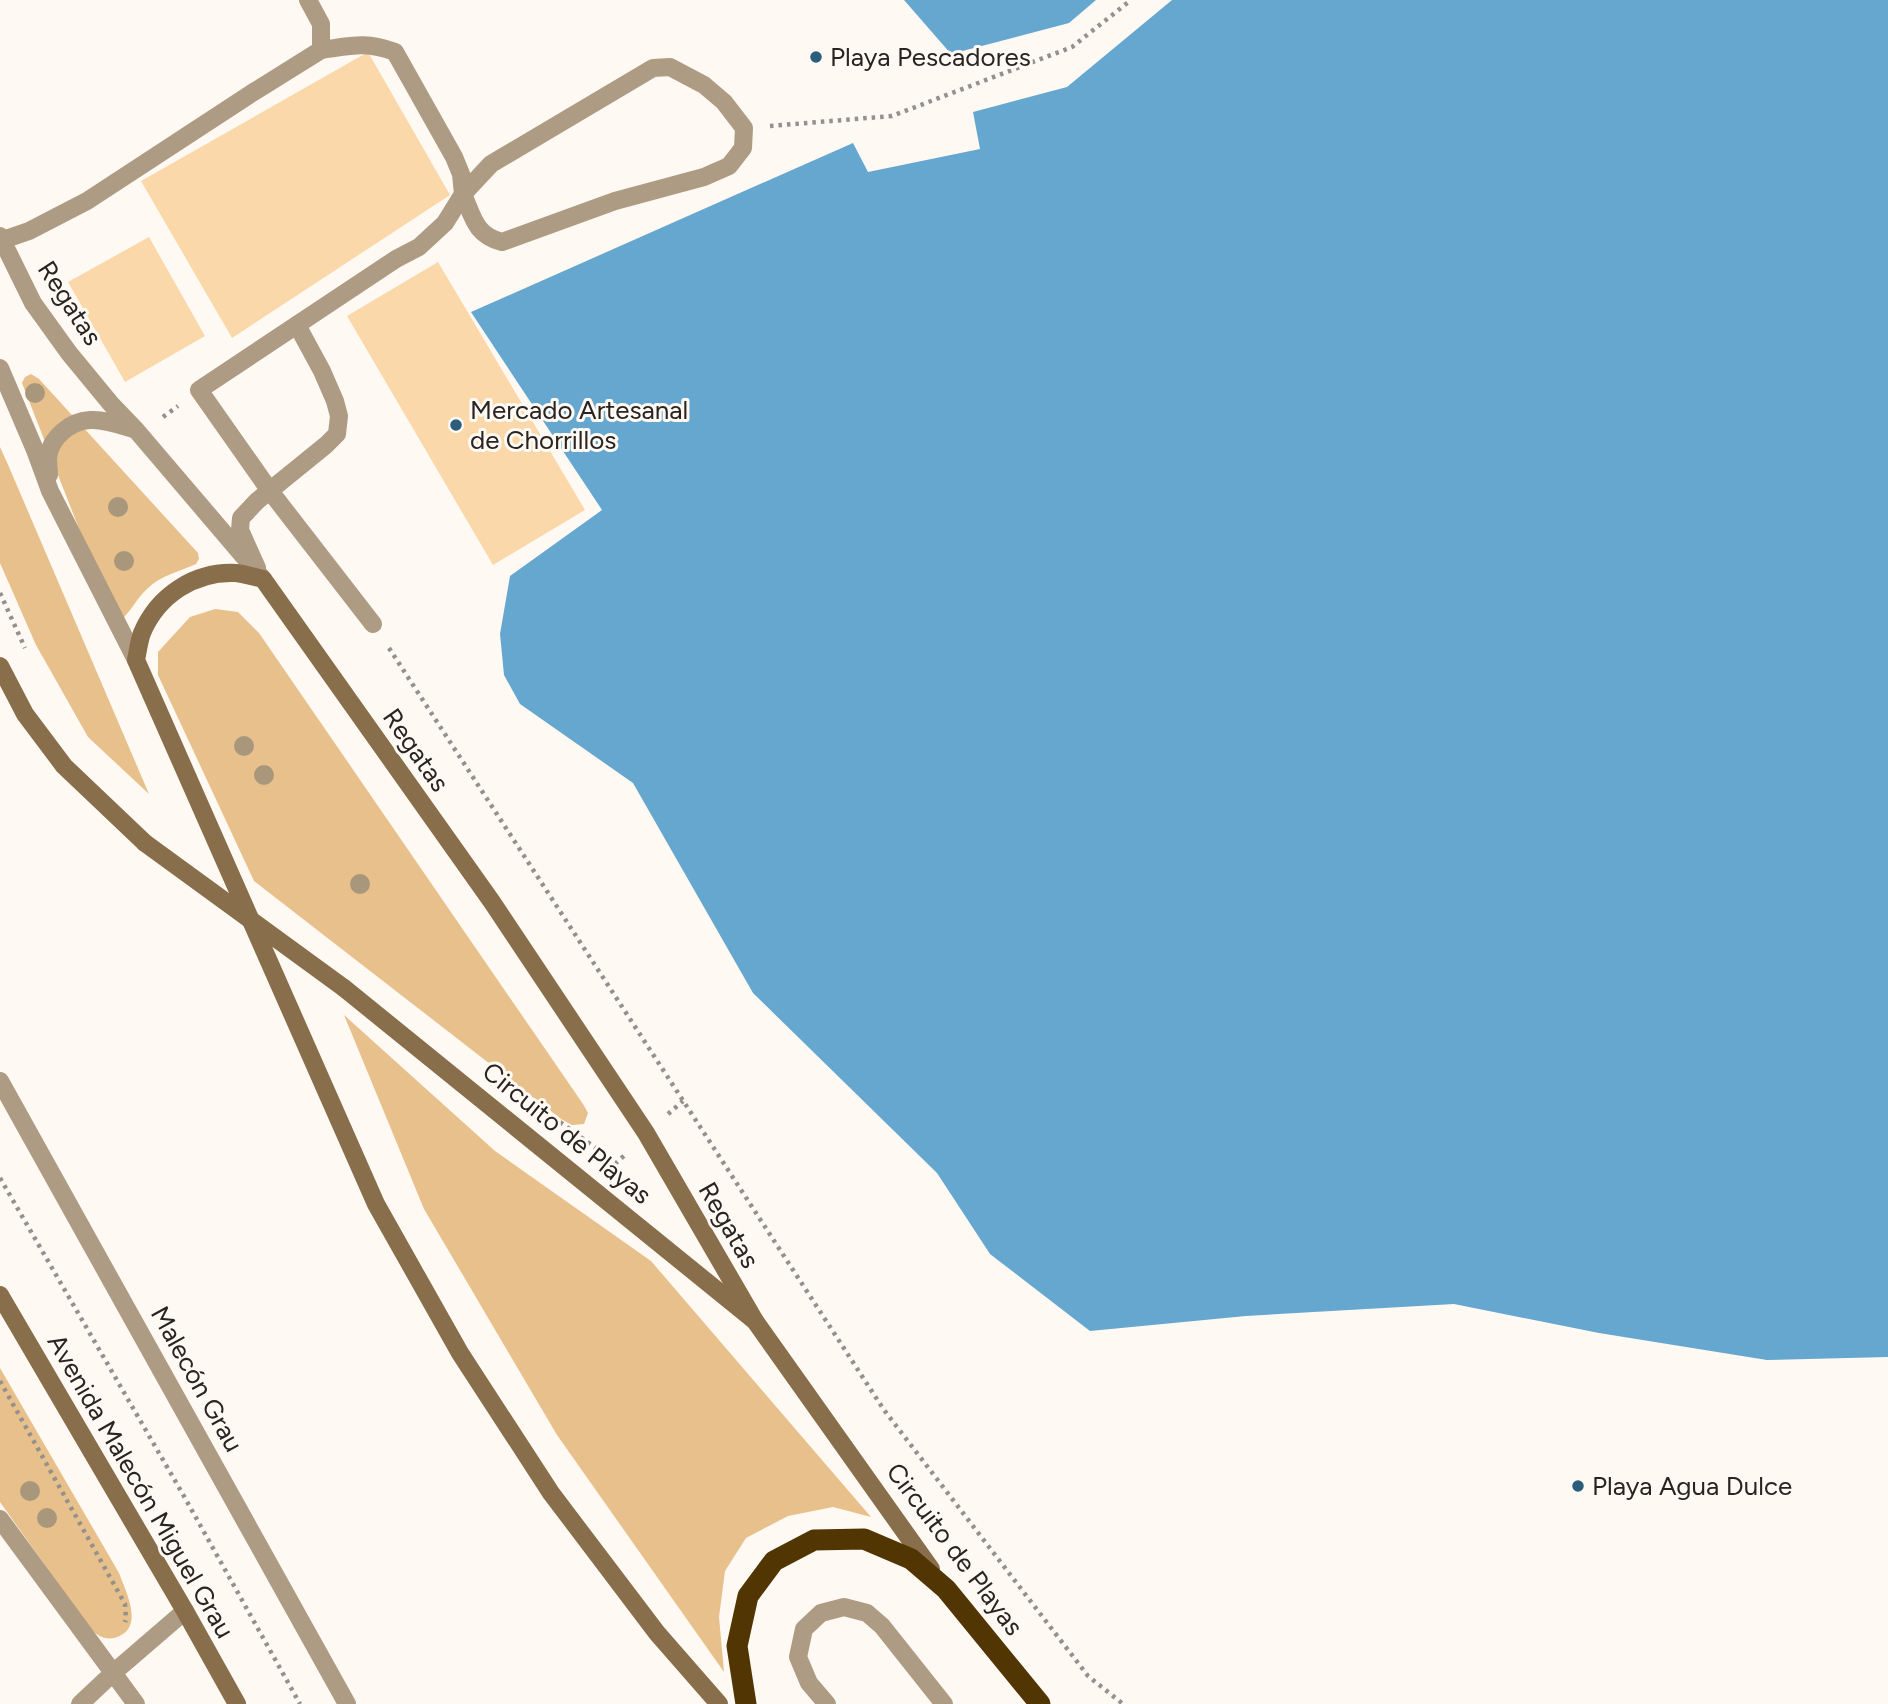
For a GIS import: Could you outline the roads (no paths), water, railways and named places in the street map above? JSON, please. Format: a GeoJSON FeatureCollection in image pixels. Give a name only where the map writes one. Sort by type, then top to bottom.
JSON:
{"type":"FeatureCollection","features":[{"type":"Feature","properties":{"kind":"highway"},"geometry":{"type":"LineString","coordinates":[[746,1704],[737,1646],[748,1596],[774,1561],[814,1540],[864,1539],[911,1559],[946,1590]]}},
{"type":"Feature","properties":{"kind":"highway","name":"Circuito de Playas"},"geometry":{"type":"LineString","coordinates":[[946,1590],[1040,1704]]}},
{"type":"Feature","properties":{"kind":"main road"},"geometry":{"type":"LineString","coordinates":[[263,579],[239,573],[214,574],[190,581],[169,595],[153,613],[141,635],[136,660],[376,1203],[460,1353],[551,1493],[657,1633],[719,1704]]}},
{"type":"Feature","properties":{"kind":"main road","name":"Regatas"},"geometry":{"type":"LineString","coordinates":[[263,579],[492,902],[646,1133],[755,1321]]}},
{"type":"Feature","properties":{"kind":"main road","name":"Circuito de Playas"},"geometry":{"type":"LineString","coordinates":[[0,666],[25,713],[64,766],[145,843],[344,988],[755,1321],[946,1590]]}},
{"type":"Feature","properties":{"kind":"main road","name":"Avenida Malecón Miguel Grau"},"geometry":{"type":"LineString","coordinates":[[0,1294],[237,1704]]}},
{"type":"Feature","properties":{"kind":"street"},"geometry":{"type":"LineString","coordinates":[[308,0],[321,24],[321,50]]}},
{"type":"Feature","properties":{"kind":"street"},"geometry":{"type":"LineString","coordinates":[[1,239],[29,230],[87,201],[321,50],[360,44],[395,52],[454,157],[461,174],[463,194],[476,226],[489,239],[502,242],[615,201],[704,177],[729,166],[743,148],[744,128],[724,102],[704,85],[670,67],[653,68],[491,164],[463,194],[445,223],[419,247],[396,259],[199,390],[270,491],[373,624]]}},
{"type":"Feature","properties":{"kind":"street","name":"Regatas"},"geometry":{"type":"LineString","coordinates":[[1,239],[33,303],[86,373],[263,579]]}},
{"type":"Feature","properties":{"kind":"street"},"geometry":{"type":"LineString","coordinates":[[263,579],[240,530],[241,518],[249,508],[337,434],[339,416],[335,401],[297,325]]}},
{"type":"Feature","properties":{"kind":"street"},"geometry":{"type":"LineString","coordinates":[[0,368],[36,450],[50,491],[136,660]]}},
{"type":"Feature","properties":{"kind":"street"},"geometry":{"type":"LineString","coordinates":[[50,491],[48,456],[63,430],[90,420],[136,430]]}},
{"type":"Feature","properties":{"kind":"street","name":"Malecón Grau"},"geometry":{"type":"LineString","coordinates":[[0,1080],[347,1704]]}},
{"type":"Feature","properties":{"kind":"street"},"geometry":{"type":"LineString","coordinates":[[0,1520],[136,1704]]}},
{"type":"Feature","properties":{"kind":"street"},"geometry":{"type":"LineString","coordinates":[[827,1704],[809,1683],[798,1657],[804,1629],[821,1613],[844,1606],[867,1613],[882,1626],[944,1704]]}},
{"type":"Feature","properties":{"kind":"street"},"geometry":{"type":"LineString","coordinates":[[80,1704],[185,1611]]}},
{"type":"Feature","properties":{"kind":"water"},"geometry":{"type":"Polygon","coordinates":[[[904,0],[1096,0],[1069,23],[951,54],[904,0]]]}},
{"type":"Feature","properties":{"kind":"water"},"geometry":{"type":"Polygon","coordinates":[[[1172,0],[1888,0],[1888,1357],[1767,1360],[1599,1333],[1454,1304],[1246,1316],[1090,1331],[990,1254],[937,1173],[753,993],[633,783],[520,704],[504,675],[500,634],[510,576],[602,510],[471,312],[853,143],[868,172],[980,149],[973,112],[1067,87],[1172,0]]]}},
{"type":"Feature","properties":{"kind":"place","name":"Playa Pescadores"},"geometry":{"type":"Point","coordinates":[816,57]}},
{"type":"Feature","properties":{"kind":"place","name":"Mercado Artesanal de Chorrillos"},"geometry":{"type":"Point","coordinates":[456,425]}},
{"type":"Feature","properties":{"kind":"place","name":"Playa Agua Dulce"},"geometry":{"type":"Point","coordinates":[1578,1486]}}]}
